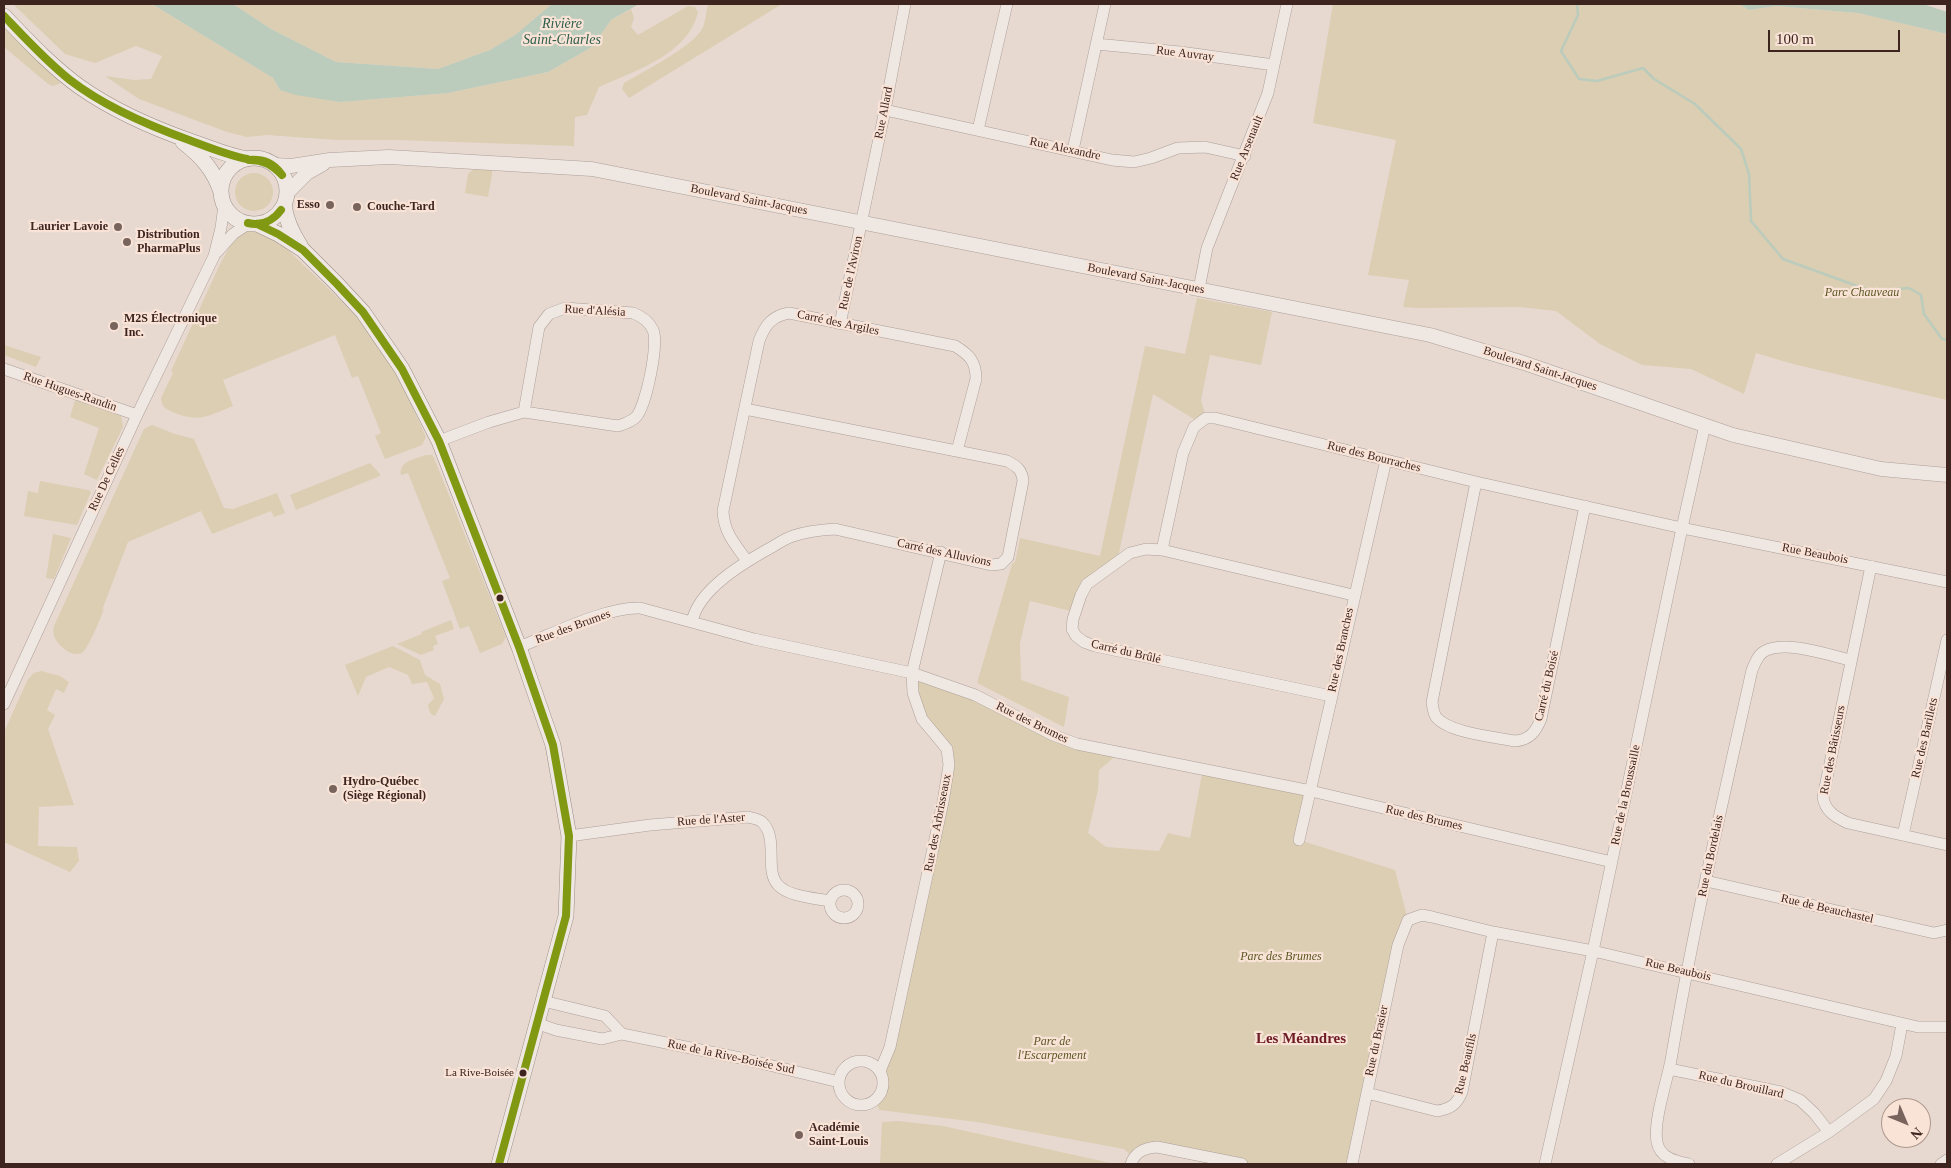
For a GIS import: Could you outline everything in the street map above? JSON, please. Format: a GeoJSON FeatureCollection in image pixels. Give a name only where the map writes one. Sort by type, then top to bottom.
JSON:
{"type":"FeatureCollection","features":[{"type":"Feature","properties":{"kind":"main road"},"geometry":{"type":"LineString","coordinates":[[4,16],[54,66],[78,86],[126,114],[171,134],[234,157],[257,158],[274,165],[284,178],[286,217],[290,229],[303,250]]}},
{"type":"Feature","properties":{"kind":"main road"},"geometry":{"type":"LineString","coordinates":[[171,134],[205,161],[212,171],[223,199],[236,219],[278,234],[303,250],[338,284],[363,312],[402,369],[439,441],[519,646],[553,745],[569,836],[566,916],[499,1164]]}},
{"type":"Feature","properties":{"kind":"main road"},"geometry":{"type":"LineString","coordinates":[[223,199],[222,183],[231,167],[247,159]]}},
{"type":"Feature","properties":{"kind":"main road"},"geometry":{"type":"LineString","coordinates":[[252,224],[269,221],[276,216],[286,199]]}},
{"type":"Feature","properties":{"kind":"street","name":"Rue Allard"},"geometry":{"type":"LineString","coordinates":[[862,222],[886,110],[905,4]]}},
{"type":"Feature","properties":{"kind":"street"},"geometry":{"type":"LineString","coordinates":[[978,130],[1007,4]]}},
{"type":"Feature","properties":{"kind":"street"},"geometry":{"type":"LineString","coordinates":[[1073,150],[1105,4]]}},
{"type":"Feature","properties":{"kind":"street","name":"Rue Arsenault"},"geometry":{"type":"LineString","coordinates":[[1199,289],[1207,248],[1226,196],[1245,156],[1268,93],[1286,4]]}},
{"type":"Feature","properties":{"kind":"street","name":"Rue Auvray"},"geometry":{"type":"LineString","coordinates":[[1096,44],[1180,52],[1274,65]]}},
{"type":"Feature","properties":{"kind":"street","name":"Rue Alexandre"},"geometry":{"type":"LineString","coordinates":[[886,110],[1112,160],[1134,162],[1178,148],[1205,147],[1245,156]]}},
{"type":"Feature","properties":{"kind":"street","name":"Boulevard Saint-Jacques"},"geometry":{"type":"LineString","coordinates":[[274,165],[292,166],[330,160],[389,157],[592,169],[1430,335],[1524,363],[1752,440],[1881,469],[1947,475]]}},
{"type":"Feature","properties":{"kind":"street","name":"Boulevard Saint-Jacques"},"geometry":{"type":"LineString","coordinates":[[286,199],[307,173],[330,160]]}},
{"type":"Feature","properties":{"kind":"street","name":"Rue De Celles"},"geometry":{"type":"LineString","coordinates":[[4,704],[137,415],[214,256],[221,228],[223,199]]}},
{"type":"Feature","properties":{"kind":"street","name":"Rue de l'Aviron"},"geometry":{"type":"LineString","coordinates":[[840,324],[862,222]]}},
{"type":"Feature","properties":{"kind":"street","name":"Rue De Celles"},"geometry":{"type":"LineString","coordinates":[[214,256],[233,234],[252,224]]}},
{"type":"Feature","properties":{"kind":"street","name":"Rue d'Alésia"},"geometry":{"type":"LineString","coordinates":[[439,441],[489,422],[524,412],[618,426],[635,418],[641,409],[656,342],[654,331],[649,323],[633,313],[565,308],[549,314],[539,327],[524,412]]}},
{"type":"Feature","properties":{"kind":"street","name":"Carré des Argiles"},"geometry":{"type":"LineString","coordinates":[[748,561],[726,530],[723,511],[759,341],[764,328],[771,319],[789,313],[955,346],[966,352],[973,359],[976,368],[976,379],[956,451]]}},
{"type":"Feature","properties":{"kind":"street","name":"Rue Hugues-Randin"},"geometry":{"type":"LineString","coordinates":[[4,369],[137,415]]}},
{"type":"Feature","properties":{"kind":"street","name":"Carré des Alluvions"},"geometry":{"type":"LineString","coordinates":[[692,622],[694,612],[716,586],[748,561],[791,536],[814,530],[835,529],[991,565],[1001,564],[1008,557],[1023,481],[1020,470],[1007,461],[745,409]]}},
{"type":"Feature","properties":{"kind":"street","name":"Rue des Bourraches"},"geometry":{"type":"LineString","coordinates":[[1162,550],[1183,453],[1194,427],[1206,418],[1215,418],[1476,482],[1682,528]]}},
{"type":"Feature","properties":{"kind":"street","name":"Rue de la Broussaille"},"geometry":{"type":"LineString","coordinates":[[1545,1164],[1593,951],[1705,425]]}},
{"type":"Feature","properties":{"kind":"street","name":"Rue des Branches"},"geometry":{"type":"LineString","coordinates":[[1299,840],[1353,595],[1386,460]]}},
{"type":"Feature","properties":{"kind":"street","name":"Carré du Boisé"},"geometry":{"type":"LineString","coordinates":[[1476,482],[1432,702],[1433,712],[1437,718],[1451,728],[1515,741],[1523,741],[1536,730],[1543,709],[1585,506]]}},
{"type":"Feature","properties":{"kind":"street","name":"Rue Beaubois"},"geometry":{"type":"LineString","coordinates":[[1682,528],[1947,582]]}},
{"type":"Feature","properties":{"kind":"street","name":"Carré du Brûlé"},"geometry":{"type":"LineString","coordinates":[[1331,696],[1095,646],[1084,642],[1076,636],[1072,629],[1073,619],[1087,584],[1130,553],[1146,549],[1162,550],[1353,595]]}},
{"type":"Feature","properties":{"kind":"street","name":"Rue des Arbrisseaux"},"geometry":{"type":"LineString","coordinates":[[880,1071],[892,1038],[941,812],[949,765],[947,749],[922,719],[914,693],[912,673],[941,552]]}},
{"type":"Feature","properties":{"kind":"street","name":"Rue des Bâtisseurs"},"geometry":{"type":"LineString","coordinates":[[1871,566],[1822,797],[1824,806],[1831,813],[1848,823],[1947,845]]}},
{"type":"Feature","properties":{"kind":"street","name":"Rue des Brumes"},"geometry":{"type":"LineString","coordinates":[[519,646],[608,613],[630,608],[640,608],[754,639],[912,673],[974,695],[1053,735],[1077,744],[1311,791],[1612,862]]}},
{"type":"Feature","properties":{"kind":"street","name":"Rue des Barillets"},"geometry":{"type":"LineString","coordinates":[[1903,835],[1947,640]]}},
{"type":"Feature","properties":{"kind":"street","name":"Rue du Bordelais"},"geometry":{"type":"LineString","coordinates":[[1689,1164],[1673,1160],[1660,1150],[1656,1132],[1686,972],[1752,670],[1757,659],[1764,651],[1775,648],[1791,647],[1850,660]]}},
{"type":"Feature","properties":{"kind":"street","name":"Rue de l'Aster"},"geometry":{"type":"LineString","coordinates":[[569,836],[650,825],[748,817],[762,822],[770,835],[774,877],[779,886],[790,892],[830,901]]}},
{"type":"Feature","properties":{"kind":"street","name":"Rue de Beauchastel"},"geometry":{"type":"LineString","coordinates":[[1706,881],[1934,933],[1947,930]]}},
{"type":"Feature","properties":{"kind":"street","name":"Rue Beaubois"},"geometry":{"type":"LineString","coordinates":[[1408,920],[1422,915],[1493,932],[1593,951],[1686,972],[1902,1024],[1918,1027],[1947,1027]]}},
{"type":"Feature","properties":{"kind":"street","name":"Rue du Brasier"},"geometry":{"type":"LineString","coordinates":[[1352,1164],[1398,945],[1408,920]]}},
{"type":"Feature","properties":{"kind":"street","name":"Rue Beaufils"},"geometry":{"type":"LineString","coordinates":[[1367,1093],[1437,1111],[1447,1110],[1459,1099],[1462,1092],[1493,932]]}},
{"type":"Feature","properties":{"kind":"street"},"geometry":{"type":"LineString","coordinates":[[543,1001],[605,1016],[622,1034]]}},
{"type":"Feature","properties":{"kind":"street","name":"Rue de la Rive-Boisée Sud"},"geometry":{"type":"LineString","coordinates":[[536,1024],[602,1039],[622,1034],[740,1058],[839,1082]]}},
{"type":"Feature","properties":{"kind":"street"},"geometry":{"type":"LineString","coordinates":[[1777,1164],[1829,1132],[1874,1099],[1886,1081],[1896,1056],[1902,1024]]}},
{"type":"Feature","properties":{"kind":"street"},"geometry":{"type":"LineString","coordinates":[[857,1060],[874,1064],[884,1080],[883,1090],[876,1100],[866,1105],[857,1105],[848,1101],[841,1092],[839,1082],[842,1072],[848,1064],[857,1060]]}},
{"type":"Feature","properties":{"kind":"street","name":"Rue du Brouillard"},"geometry":{"type":"LineString","coordinates":[[1669,1068],[1781,1092],[1800,1100],[1814,1112],[1829,1132]]}},
{"type":"Feature","properties":{"kind":"street"},"geometry":{"type":"LineString","coordinates":[[1130,1164],[1133,1157],[1140,1151],[1148,1147],[1157,1147],[1240,1164]]}},
{"type":"Feature","properties":{"kind":"street"},"geometry":{"type":"LineString","coordinates":[[1941,1164],[1947,1160]]}},
{"type":"Feature","properties":{"kind":"green space"},"geometry":{"type":"Polygon","coordinates":[[[13,4],[152,4],[273,78],[280,90],[340,102],[448,93],[548,72],[592,47],[611,20],[631,9],[634,18],[631,27],[638,35],[688,6],[695,7],[698,12],[692,27],[683,40],[672,50],[643,68],[599,87],[587,115],[575,117],[574,146],[337,140],[267,135],[247,137],[227,132],[139,99],[105,76],[134,80],[151,79],[162,56],[136,46],[95,63],[65,54],[13,4]]]}},
{"type":"Feature","properties":{"kind":"green space"},"geometry":{"type":"Polygon","coordinates":[[[233,4],[552,4],[515,35],[490,50],[438,69],[336,62],[271,29],[233,4]]]}},
{"type":"Feature","properties":{"kind":"green space"},"geometry":{"type":"Polygon","coordinates":[[[708,4],[782,4],[629,98],[622,89],[624,83],[690,42],[703,27],[708,4]]]}},
{"type":"Feature","properties":{"kind":"green space","name":"Parc Chauveau"},"geometry":{"type":"Polygon","coordinates":[[[1333,4],[1739,4],[1749,10],[1776,6],[1858,13],[1947,34],[1947,400],[1793,364],[1756,353],[1744,394],[1691,369],[1642,365],[1600,344],[1556,311],[1520,307],[1403,307],[1409,280],[1368,275],[1396,140],[1313,123],[1333,4]]]}},
{"type":"Feature","properties":{"kind":"green space"},"geometry":{"type":"Polygon","coordinates":[[[4,28],[61,83],[53,86],[48,84],[4,47],[4,28]]]}},
{"type":"Feature","properties":{"kind":"green space"},"geometry":{"type":"Polygon","coordinates":[[[474,169],[492,169],[488,197],[465,193],[468,174],[474,169]]]}},
{"type":"Feature","properties":{"kind":"green space"},"geometry":{"type":"Polygon","coordinates":[[[254,173],[267,179],[273,192],[267,205],[254,211],[241,205],[235,192],[241,179],[254,173]]]}},
{"type":"Feature","properties":{"kind":"green space"},"geometry":{"type":"Polygon","coordinates":[[[255,230],[270,237],[280,245],[282,244],[359,320],[397,376],[426,437],[422,445],[385,459],[375,436],[381,433],[358,376],[352,378],[335,335],[223,380],[233,406],[198,418],[183,416],[163,406],[161,398],[173,373],[171,371],[220,264],[234,239],[236,240],[242,234],[255,230]]]}},
{"type":"Feature","properties":{"kind":"green space"},"geometry":{"type":"Polygon","coordinates":[[[1197,298],[1272,312],[1261,365],[1210,355],[1201,400],[1206,418],[1197,421],[1153,394],[1117,562],[1098,575],[1075,612],[1030,601],[1020,643],[1021,680],[1069,697],[1064,727],[977,683],[1012,564],[1015,562],[1020,538],[1100,556],[1145,346],[1185,354],[1197,298]]]}},
{"type":"Feature","properties":{"kind":"green space"},"geometry":{"type":"Polygon","coordinates":[[[4,345],[41,357],[36,367],[4,355],[4,345]]]}},
{"type":"Feature","properties":{"kind":"green space"},"geometry":{"type":"Polygon","coordinates":[[[75,400],[121,416],[123,427],[97,480],[84,474],[99,428],[70,417],[75,400]]]}},
{"type":"Feature","properties":{"kind":"green space"},"geometry":{"type":"Polygon","coordinates":[[[152,425],[194,439],[224,508],[233,509],[277,493],[285,513],[274,517],[271,511],[212,534],[201,511],[128,542],[102,610],[104,609],[86,649],[77,654],[72,653],[64,649],[56,640],[53,632],[54,626],[144,429],[152,425]]]}},
{"type":"Feature","properties":{"kind":"green space"},"geometry":{"type":"Polygon","coordinates":[[[426,455],[432,455],[434,458],[506,637],[502,644],[480,653],[469,626],[460,629],[442,581],[450,578],[408,473],[401,475],[402,467],[405,464],[426,455]]]}},
{"type":"Feature","properties":{"kind":"green space"},"geometry":{"type":"Polygon","coordinates":[[[370,463],[380,476],[296,510],[290,495],[370,463]]]}},
{"type":"Feature","properties":{"kind":"green space"},"geometry":{"type":"Polygon","coordinates":[[[40,481],[91,492],[77,525],[24,516],[28,491],[38,493],[40,481]]]}},
{"type":"Feature","properties":{"kind":"green space"},"geometry":{"type":"Polygon","coordinates":[[[53,534],[71,538],[54,579],[46,578],[53,534]]]}},
{"type":"Feature","properties":{"kind":"green space"},"geometry":{"type":"Polygon","coordinates":[[[451,620],[454,629],[435,636],[438,644],[433,646],[434,650],[421,655],[397,644],[422,634],[421,632],[451,620]]]}},
{"type":"Feature","properties":{"kind":"green space"},"geometry":{"type":"Polygon","coordinates":[[[393,646],[420,660],[425,675],[440,684],[444,699],[435,716],[431,713],[428,705],[434,698],[427,682],[412,684],[408,675],[389,667],[366,677],[358,696],[345,665],[393,646]]]}},
{"type":"Feature","properties":{"kind":"green space"},"geometry":{"type":"Polygon","coordinates":[[[41,671],[60,676],[69,682],[64,693],[56,689],[47,710],[55,715],[48,729],[74,805],[39,807],[38,846],[77,847],[79,861],[70,872],[4,842],[4,732],[28,679],[34,673],[41,671]]]}},
{"type":"Feature","properties":{"kind":"green space"},"geometry":{"type":"Polygon","coordinates":[[[912,673],[1041,729],[1119,753],[1099,770],[1098,790],[1088,833],[1106,847],[1159,851],[1168,833],[1190,838],[1203,769],[1311,791],[1299,840],[1395,870],[1408,920],[1352,1164],[1242,1164],[1157,1147],[1133,1157],[1124,1149],[977,1122],[879,1110],[876,1100],[881,1093],[883,1082],[880,1071],[914,938],[947,749],[922,719],[912,673]]]}},
{"type":"Feature","properties":{"kind":"green space"},"geometry":{"type":"Polygon","coordinates":[[[898,1121],[943,1126],[1115,1164],[880,1164],[882,1122],[898,1121]]]}},
{"type":"Feature","properties":{"kind":"water","name":"Rivière Saint-Charles"},"geometry":{"type":"Polygon","coordinates":[[[152,4],[233,4],[271,29],[336,62],[438,69],[490,50],[515,35],[552,4],[639,4],[611,20],[592,47],[548,72],[448,93],[340,102],[296,95],[280,90],[273,78],[152,4]]]}},
{"type":"Feature","properties":{"kind":"water"},"geometry":{"type":"Polygon","coordinates":[[[1739,4],[1923,4],[1947,12],[1947,34],[1858,13],[1776,6],[1749,10],[1739,4]]]}},
{"type":"Feature","properties":{"kind":"waterway"},"geometry":{"type":"LineString","coordinates":[[1577,4],[1578,15],[1561,51],[1579,79],[1597,81],[1643,68],[1654,79],[1695,104],[1741,149],[1749,174],[1751,221],[1783,259],[1871,291],[1909,288],[1921,295],[1924,314],[1942,339],[1947,340]]}},
{"type":"Feature","properties":{"kind":"transit line"},"geometry":{"type":"LineString","coordinates":[[4,16],[53,65],[97,99],[158,128],[218,151],[247,159]]}},
{"type":"Feature","properties":{"kind":"transit line"},"geometry":{"type":"LineString","coordinates":[[249,160],[259,160],[268,163],[276,167],[282,175]]}},
{"type":"Feature","properties":{"kind":"transit line"},"geometry":{"type":"LineString","coordinates":[[249,160],[267,164],[275,168],[282,175]]}},
{"type":"Feature","properties":{"kind":"transit line"},"geometry":{"type":"LineString","coordinates":[[248,223],[258,224],[266,222],[281,210]]}},
{"type":"Feature","properties":{"kind":"transit line"},"geometry":{"type":"LineString","coordinates":[[257,224],[278,234],[303,250],[363,312],[402,369],[439,441],[519,647],[553,745],[569,836],[566,916],[499,1164]]}},
{"type":"Feature","properties":{"kind":"place","name":"Esso"},"geometry":{"type":"Point","coordinates":[330,205]}},
{"type":"Feature","properties":{"kind":"place","name":"Couche-Tard"},"geometry":{"type":"Point","coordinates":[357,207]}},
{"type":"Feature","properties":{"kind":"place","name":"Laurier Lavoie"},"geometry":{"type":"Point","coordinates":[118,227]}},
{"type":"Feature","properties":{"kind":"place","name":"Distribution PharmaPlus"},"geometry":{"type":"Point","coordinates":[127,242]}},
{"type":"Feature","properties":{"kind":"place","name":"M2S Électronique Inc."},"geometry":{"type":"Point","coordinates":[114,326]}},
{"type":"Feature","properties":{"kind":"place","name":"Hydro-Québec (Siège Régional)"},"geometry":{"type":"Point","coordinates":[333,789]}},
{"type":"Feature","properties":{"kind":"place","name":"La Rive-Boisée"},"geometry":{"type":"Point","coordinates":[523,1073]}},
{"type":"Feature","properties":{"kind":"place","name":"Académie Saint-Louis"},"geometry":{"type":"Point","coordinates":[799,1135]}},
{"type":"Feature","properties":{"kind":"district","name":"Les Méandres"},"geometry":{"type":"Point","coordinates":[1301,1039]}},
{"type":"Feature","properties":{"kind":"park label","name":"Parc des Brumes"},"geometry":{"type":"Point","coordinates":[1281,957]}},
{"type":"Feature","properties":{"kind":"park label","name":"Parc de l'Escarpement"},"geometry":{"type":"Point","coordinates":[1052,1049]}}]}
